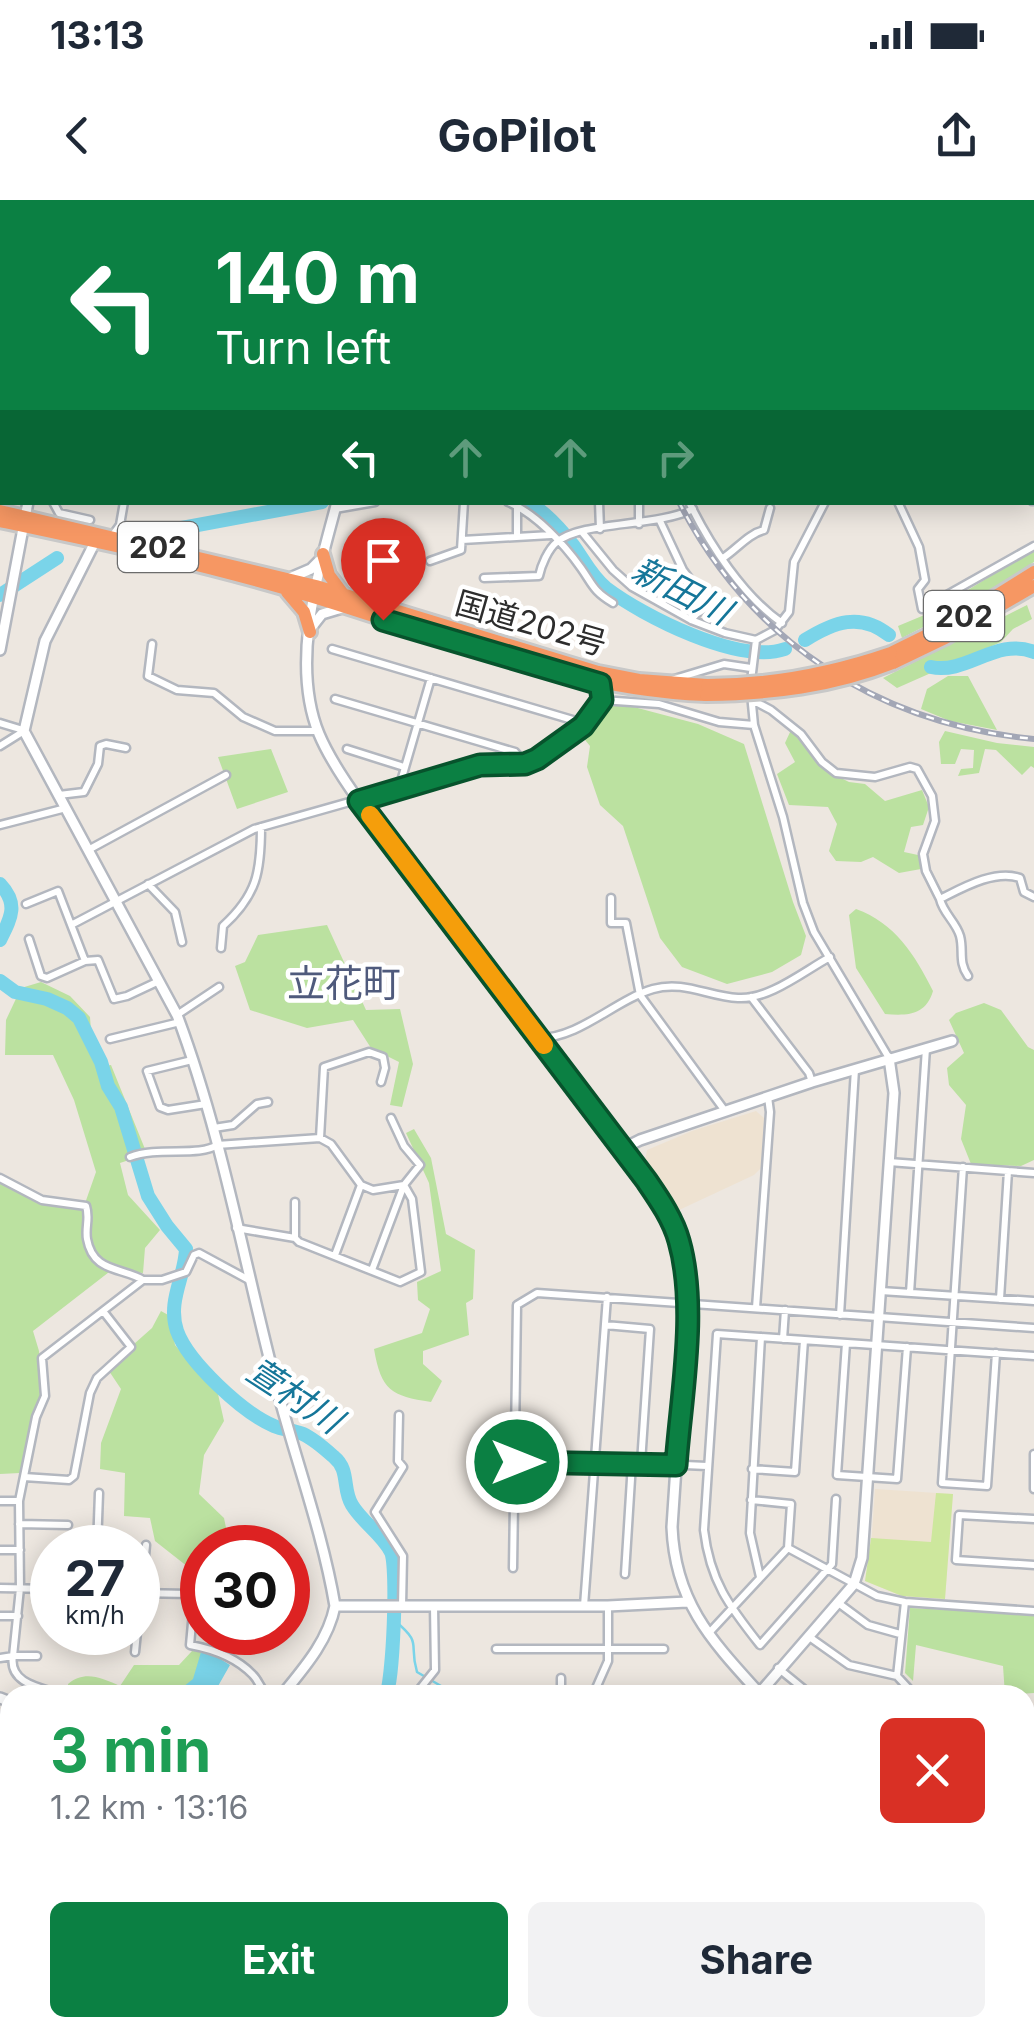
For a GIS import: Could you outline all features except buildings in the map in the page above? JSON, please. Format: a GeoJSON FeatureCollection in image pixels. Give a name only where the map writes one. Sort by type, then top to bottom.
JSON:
{"type":"FeatureCollection","features":[{"type":"Feature","properties":{"kind":"highway","name":"国道202号"},"geometry":{"type":"LineString","coordinates":[[0,511],[112,536],[283,582],[599,678],[664,693],[778,682],[892,658],[945,638],[1034,586]]}},
{"type":"Feature","properties":{"kind":"highway","name":"国道202号"},"geometry":{"type":"LineString","coordinates":[[0,521],[25,515],[93,541],[283,582]]}},
{"type":"Feature","properties":{"kind":"highway"},"geometry":{"type":"LineString","coordinates":[[323,554],[329,575],[344,601]]}},
{"type":"Feature","properties":{"kind":"highway","name":"国道202号"},"geometry":{"type":"LineString","coordinates":[[892,658],[1034,572]]}},
{"type":"Feature","properties":{"kind":"highway"},"geometry":{"type":"LineString","coordinates":[[283,582],[300,605],[310,632]]}},
{"type":"Feature","properties":{"kind":"street"},"geometry":{"type":"LineString","coordinates":[[54,505],[58,513],[90,520]]}},
{"type":"Feature","properties":{"kind":"street"},"geometry":{"type":"LineString","coordinates":[[123,505],[120,525],[112,536],[93,541],[45,642],[24,731],[159,981],[194,1059],[335,1606],[332,1624],[320,1645],[290,1685]]}},
{"type":"Feature","properties":{"kind":"street"},"geometry":{"type":"LineString","coordinates":[[430,561],[462,550],[464,505]]}},
{"type":"Feature","properties":{"kind":"street"},"geometry":{"type":"LineString","coordinates":[[599,505],[600,529]]}},
{"type":"Feature","properties":{"kind":"street"},"geometry":{"type":"LineString","coordinates":[[639,505],[639,524]]}},
{"type":"Feature","properties":{"kind":"street"},"geometry":{"type":"LineString","coordinates":[[582,532],[632,587],[691,620],[756,640],[775,630],[789,612],[794,562],[823,505]]}},
{"type":"Feature","properties":{"kind":"street"},"geometry":{"type":"LineString","coordinates":[[899,505],[919,546],[925,580],[918,589],[922,609],[1034,546]]}},
{"type":"Feature","properties":{"kind":"street"},"geometry":{"type":"LineString","coordinates":[[336,506],[315,592],[310,632],[308,669],[318,731],[339,773],[359,801],[663,1204],[678,1238],[687,1303],[673,1560],[688,1602],[708,1634],[751,1685]]}},
{"type":"Feature","properties":{"kind":"street"},"geometry":{"type":"LineString","coordinates":[[517,506],[517,537]]}},
{"type":"Feature","properties":{"kind":"street"},"geometry":{"type":"LineString","coordinates":[[517,506],[582,569],[590,587],[613,603]]}},
{"type":"Feature","properties":{"kind":"street"},"geometry":{"type":"LineString","coordinates":[[462,540],[554,538],[660,521],[691,506],[723,558],[768,613],[782,623]]}},
{"type":"Feature","properties":{"kind":"street"},"geometry":{"type":"LineString","coordinates":[[723,558],[752,533],[764,530],[770,508]]}},
{"type":"Feature","properties":{"kind":"street"},"geometry":{"type":"LineString","coordinates":[[0,649],[25,515]]}},
{"type":"Feature","properties":{"kind":"street"},"geometry":{"type":"LineString","coordinates":[[660,521],[682,570],[707,602],[691,620]]}},
{"type":"Feature","properties":{"kind":"street"},"geometry":{"type":"LineString","coordinates":[[484,578],[539,576],[554,538]]}},
{"type":"Feature","properties":{"kind":"street"},"geometry":{"type":"LineString","coordinates":[[283,582],[312,570],[323,554]]}},
{"type":"Feature","properties":{"kind":"street"},"geometry":{"type":"LineString","coordinates":[[310,632],[322,614],[344,601]]}},
{"type":"Feature","properties":{"kind":"street"},"geometry":{"type":"LineString","coordinates":[[756,640],[751,664],[754,725],[803,903],[890,1058],[894,1093],[862,1558],[854,1584],[766,1685]]}},
{"type":"Feature","properties":{"kind":"street"},"geometry":{"type":"LineString","coordinates":[[152,644],[148,676],[177,690],[214,693],[243,717],[275,730],[318,731]]}},
{"type":"Feature","properties":{"kind":"street"},"geometry":{"type":"LineString","coordinates":[[332,650],[576,720],[583,726]]}},
{"type":"Feature","properties":{"kind":"street"},"geometry":{"type":"LineString","coordinates":[[664,693],[672,677],[724,664],[751,664]]}},
{"type":"Feature","properties":{"kind":"street"},"geometry":{"type":"LineString","coordinates":[[400,788],[430,678]]}},
{"type":"Feature","properties":{"kind":"street"},"geometry":{"type":"LineString","coordinates":[[73,924],[261,827],[480,765],[525,764],[549,752],[583,726],[602,700],[599,678]]}},
{"type":"Feature","properties":{"kind":"street"},"geometry":{"type":"LineString","coordinates":[[602,700],[664,693],[718,722],[754,725]]}},
{"type":"Feature","properties":{"kind":"street"},"geometry":{"type":"LineString","coordinates":[[335,698],[515,752],[525,764]]}},
{"type":"Feature","properties":{"kind":"street"},"geometry":{"type":"LineString","coordinates":[[751,699],[801,734],[822,762],[836,773],[875,777],[910,767],[917,769],[932,796],[935,821],[923,854],[926,871],[942,909],[960,934],[961,966],[968,976]]}},
{"type":"Feature","properties":{"kind":"street"},"geometry":{"type":"LineString","coordinates":[[0,723],[24,731]]}},
{"type":"Feature","properties":{"kind":"street"},"geometry":{"type":"LineString","coordinates":[[0,746],[24,731]]}},
{"type":"Feature","properties":{"kind":"street"},"geometry":{"type":"LineString","coordinates":[[58,795],[84,792],[98,764],[100,746],[126,748]]}},
{"type":"Feature","properties":{"kind":"street"},"geometry":{"type":"LineString","coordinates":[[347,749],[404,766]]}},
{"type":"Feature","properties":{"kind":"street"},"geometry":{"type":"LineString","coordinates":[[90,850],[226,775]]}},
{"type":"Feature","properties":{"kind":"street"},"geometry":{"type":"LineString","coordinates":[[0,826],[66,808]]}},
{"type":"Feature","properties":{"kind":"street"},"geometry":{"type":"LineString","coordinates":[[220,948],[223,926],[241,910],[256,884],[261,827]]}},
{"type":"Feature","properties":{"kind":"street"},"geometry":{"type":"LineString","coordinates":[[940,899],[986,879],[1012,875],[1020,878],[1024,892],[1034,897]]}},
{"type":"Feature","properties":{"kind":"street"},"geometry":{"type":"LineString","coordinates":[[148,884],[176,912],[182,942]]}},
{"type":"Feature","properties":{"kind":"street"},"geometry":{"type":"LineString","coordinates":[[26,904],[58,891],[86,961]]}},
{"type":"Feature","properties":{"kind":"street"},"geometry":{"type":"LineString","coordinates":[[611,898],[610,923],[626,923],[640,994],[725,1112]]}},
{"type":"Feature","properties":{"kind":"street"},"geometry":{"type":"LineString","coordinates":[[29,939],[41,976],[48,978],[86,961],[98,960],[114,998],[159,981]]}},
{"type":"Feature","properties":{"kind":"street"},"geometry":{"type":"LineString","coordinates":[[539,1038],[556,1036],[640,994],[675,987],[751,998],[830,957]]}},
{"type":"Feature","properties":{"kind":"street"},"geometry":{"type":"LineString","coordinates":[[110,1039],[178,1019],[219,987]]}},
{"type":"Feature","properties":{"kind":"street"},"geometry":{"type":"LineString","coordinates":[[751,998],[812,1082]]}},
{"type":"Feature","properties":{"kind":"street"},"geometry":{"type":"LineString","coordinates":[[622,1149],[812,1082],[952,1040]]}},
{"type":"Feature","properties":{"kind":"street"},"geometry":{"type":"LineString","coordinates":[[910,1293],[926,1048]]}},
{"type":"Feature","properties":{"kind":"street"},"geometry":{"type":"LineString","coordinates":[[320,1138],[324,1067],[369,1052],[383,1056],[381,1082]]}},
{"type":"Feature","properties":{"kind":"street"},"geometry":{"type":"LineString","coordinates":[[194,1059],[147,1071],[160,1108],[206,1104]]}},
{"type":"Feature","properties":{"kind":"street"},"geometry":{"type":"LineString","coordinates":[[840,1314],[855,1068]]}},
{"type":"Feature","properties":{"kind":"street"},"geometry":{"type":"LineString","coordinates":[[756,1308],[768,1097]]}},
{"type":"Feature","properties":{"kind":"street"},"geometry":{"type":"LineString","coordinates":[[212,1128],[233,1125],[257,1104],[268,1102]]}},
{"type":"Feature","properties":{"kind":"street"},"geometry":{"type":"LineString","coordinates":[[372,1270],[404,1185],[420,1165],[404,1146],[391,1118]]}},
{"type":"Feature","properties":{"kind":"street"},"geometry":{"type":"LineString","coordinates":[[130,1156],[147,1150],[208,1151],[217,1145],[320,1138],[332,1144],[361,1186],[373,1190],[404,1185]]}},
{"type":"Feature","properties":{"kind":"street"},"geometry":{"type":"LineString","coordinates":[[889,1162],[1034,1172]]}},
{"type":"Feature","properties":{"kind":"street"},"geometry":{"type":"LineString","coordinates":[[962,1168],[942,1482],[987,1486],[996,1353]]}},
{"type":"Feature","properties":{"kind":"street"},"geometry":{"type":"LineString","coordinates":[[1000,1298],[1008,1171]]}},
{"type":"Feature","properties":{"kind":"street"},"geometry":{"type":"LineString","coordinates":[[0,1178],[42,1200],[86,1206],[87,1240],[108,1270],[143,1280],[172,1277],[186,1272],[194,1255],[205,1254],[250,1280]]}},
{"type":"Feature","properties":{"kind":"street"},"geometry":{"type":"LineString","coordinates":[[236,1228],[294,1238],[400,1282],[421,1272],[412,1198],[404,1185]]}},
{"type":"Feature","properties":{"kind":"street"},"geometry":{"type":"LineString","coordinates":[[335,1256],[361,1186]]}},
{"type":"Feature","properties":{"kind":"street"},"geometry":{"type":"LineString","coordinates":[[294,1238],[295,1202]]}},
{"type":"Feature","properties":{"kind":"street"},"geometry":{"type":"LineString","coordinates":[[34,1685],[23,1681],[11,1664],[20,1588],[19,1501],[36,1417],[45,1396],[42,1358],[143,1280]]}},
{"type":"Feature","properties":{"kind":"street"},"geometry":{"type":"LineString","coordinates":[[880,1291],[1034,1301]]}},
{"type":"Feature","properties":{"kind":"street"},"geometry":{"type":"LineString","coordinates":[[513,1568],[517,1305],[537,1293],[1034,1328]]}},
{"type":"Feature","properties":{"kind":"street"},"geometry":{"type":"LineString","coordinates":[[584,1606],[607,1297]]}},
{"type":"Feature","properties":{"kind":"street"},"geometry":{"type":"LineString","coordinates":[[783,1338],[785,1310]]}},
{"type":"Feature","properties":{"kind":"street"},"geometry":{"type":"LineString","coordinates":[[24,1476],[69,1480],[74,1476],[90,1393],[97,1378],[132,1347],[103,1311]]}},
{"type":"Feature","properties":{"kind":"street"},"geometry":{"type":"LineString","coordinates":[[605,1325],[650,1328],[625,1574]]}},
{"type":"Feature","properties":{"kind":"street"},"geometry":{"type":"LineString","coordinates":[[836,1499],[832,1564],[760,1645],[730,1608],[707,1557],[704,1530],[716,1334],[1034,1356]]}},
{"type":"Feature","properties":{"kind":"street"},"geometry":{"type":"LineString","coordinates":[[760,1577],[750,1533],[761,1337]]}},
{"type":"Feature","properties":{"kind":"street"},"geometry":{"type":"LineString","coordinates":[[752,1469],[794,1472],[804,1340]]}},
{"type":"Feature","properties":{"kind":"street"},"geometry":{"type":"LineString","coordinates":[[846,1343],[837,1475],[897,1479],[906,1347]]}},
{"type":"Feature","properties":{"kind":"street"},"geometry":{"type":"LineString","coordinates":[[400,1415],[398,1461],[404,1467],[375,1512],[403,1556],[402,1606]]}},
{"type":"Feature","properties":{"kind":"street"},"geometry":{"type":"LineString","coordinates":[[1034,1454],[1034,1489]]}},
{"type":"Feature","properties":{"kind":"street"},"geometry":{"type":"LineString","coordinates":[[491,1462],[707,1466]]}},
{"type":"Feature","properties":{"kind":"street"},"geometry":{"type":"LineString","coordinates":[[98,1525],[99,1492]]}},
{"type":"Feature","properties":{"kind":"street"},"geometry":{"type":"LineString","coordinates":[[708,1634],[788,1548],[791,1504],[751,1500]]}},
{"type":"Feature","properties":{"kind":"street"},"geometry":{"type":"LineString","coordinates":[[0,1501],[19,1501]]}},
{"type":"Feature","properties":{"kind":"street"},"geometry":{"type":"LineString","coordinates":[[1034,1519],[959,1514],[956,1560],[1034,1565]]}},
{"type":"Feature","properties":{"kind":"street"},"geometry":{"type":"LineString","coordinates":[[19,1524],[44,1525]]}},
{"type":"Feature","properties":{"kind":"street"},"geometry":{"type":"LineString","coordinates":[[788,1548],[877,1596],[904,1602],[1034,1611]]}},
{"type":"Feature","properties":{"kind":"street"},"geometry":{"type":"LineString","coordinates":[[0,1550],[20,1550]]}},
{"type":"Feature","properties":{"kind":"street"},"geometry":{"type":"LineString","coordinates":[[0,1588],[30,1588]]}},
{"type":"Feature","properties":{"kind":"street"},"geometry":{"type":"LineString","coordinates":[[160,1593],[190,1594],[194,1601],[190,1646],[210,1649],[231,1660],[255,1676],[258,1685]]}},
{"type":"Feature","properties":{"kind":"street"},"geometry":{"type":"LineString","coordinates":[[335,1606],[608,1606],[688,1602]]}},
{"type":"Feature","properties":{"kind":"street"},"geometry":{"type":"LineString","coordinates":[[837,1602],[868,1626],[900,1634]]}},
{"type":"Feature","properties":{"kind":"street"},"geometry":{"type":"LineString","coordinates":[[897,1676],[904,1602]]}},
{"type":"Feature","properties":{"kind":"street"},"geometry":{"type":"LineString","coordinates":[[422,1685],[435,1670],[434,1606]]}},
{"type":"Feature","properties":{"kind":"street"},"geometry":{"type":"LineString","coordinates":[[597,1685],[610,1649],[608,1606]]}},
{"type":"Feature","properties":{"kind":"street"},"geometry":{"type":"LineString","coordinates":[[0,1616],[18,1616]]}},
{"type":"Feature","properties":{"kind":"street"},"geometry":{"type":"LineString","coordinates":[[808,1636],[850,1665],[897,1676],[905,1685]]}},
{"type":"Feature","properties":{"kind":"street"},"geometry":{"type":"LineString","coordinates":[[496,1650],[664,1649]]}},
{"type":"Feature","properties":{"kind":"street"},"geometry":{"type":"LineString","coordinates":[[0,1658],[37,1656]]}},
{"type":"Feature","properties":{"kind":"street"},"geometry":{"type":"LineString","coordinates":[[778,1668],[799,1685]]}},
{"type":"Feature","properties":{"kind":"street"},"geometry":{"type":"LineString","coordinates":[[561,1678],[561,1685]]}},
{"type":"Feature","properties":{"kind":"shaded area"},"geometry":{"type":"Polygon","coordinates":[[[756,1111],[764,1118],[761,1168],[754,1175],[677,1211],[645,1161],[647,1150],[756,1111]]]}},
{"type":"Feature","properties":{"kind":"shaded area"},"geometry":{"type":"Polygon","coordinates":[[[875,1489],[953,1494],[945,1599],[902,1596],[865,1581],[870,1563],[875,1489]]]}},
{"type":"Feature","properties":{"kind":"green space"},"geometry":{"type":"Polygon","coordinates":[[[1034,549],[1034,562],[975,600],[902,638],[898,626],[934,611],[1034,549]]]}},
{"type":"Feature","properties":{"kind":"green space"},"geometry":{"type":"Polygon","coordinates":[[[1027,605],[1032,619],[1013,629],[1001,642],[897,688],[883,678],[1027,605]]]}},
{"type":"Feature","properties":{"kind":"green space"},"geometry":{"type":"Polygon","coordinates":[[[948,676],[968,676],[997,730],[950,721],[921,709],[927,689],[948,676]]]}},
{"type":"Feature","properties":{"kind":"green space"},"geometry":{"type":"Polygon","coordinates":[[[615,702],[698,724],[744,744],[806,936],[801,955],[772,972],[727,984],[682,967],[660,938],[623,826],[600,805],[587,767],[590,746],[581,735],[602,708],[615,702]]]}},
{"type":"Feature","properties":{"kind":"green space"},"geometry":{"type":"Polygon","coordinates":[[[791,730],[825,770],[849,782],[865,784],[885,801],[922,790],[929,807],[923,825],[911,827],[904,852],[918,855],[921,869],[899,873],[873,857],[861,862],[836,861],[829,851],[837,824],[828,807],[789,805],[777,774],[795,762],[785,743],[791,730]]]}},
{"type":"Feature","properties":{"kind":"green space"},"geometry":{"type":"Polygon","coordinates":[[[945,731],[1034,747],[1034,768],[1031,766],[1022,775],[996,750],[985,749],[979,773],[958,776],[961,769],[973,768],[974,750],[961,749],[955,764],[941,764],[939,742],[945,731]]]}},
{"type":"Feature","properties":{"kind":"green space"},"geometry":{"type":"Polygon","coordinates":[[[271,749],[288,792],[237,809],[218,757],[271,749]]]}},
{"type":"Feature","properties":{"kind":"green space"},"geometry":{"type":"Polygon","coordinates":[[[856,909],[893,932],[919,965],[933,991],[921,1009],[908,1014],[885,1014],[856,968],[849,915],[856,909]]]}},
{"type":"Feature","properties":{"kind":"green space"},"geometry":{"type":"Polygon","coordinates":[[[327,925],[366,1010],[400,1009],[413,1064],[402,1107],[390,1105],[399,1062],[371,1048],[353,1020],[307,1028],[250,1010],[235,966],[245,962],[258,935],[327,925]]]}},
{"type":"Feature","properties":{"kind":"green space"},"geometry":{"type":"Polygon","coordinates":[[[41,982],[70,996],[90,1017],[91,1031],[105,1066],[111,1065],[147,1154],[120,1163],[128,1195],[160,1230],[145,1248],[143,1273],[113,1269],[33,1331],[39,1351],[42,1395],[33,1412],[20,1473],[0,1474],[0,1182],[42,1204],[83,1209],[96,1172],[74,1100],[53,1055],[5,1055],[6,1020],[21,988],[41,982]]]}},
{"type":"Feature","properties":{"kind":"green space"},"geometry":{"type":"Polygon","coordinates":[[[984,1003],[1001,1010],[1034,1050],[1034,1160],[1021,1166],[971,1164],[961,1139],[966,1105],[949,1085],[947,1068],[964,1053],[949,1020],[956,1013],[984,1003]]]}},
{"type":"Feature","properties":{"kind":"green space"},"geometry":{"type":"Polygon","coordinates":[[[414,1129],[431,1158],[446,1234],[475,1250],[473,1299],[466,1303],[469,1335],[423,1351],[423,1364],[442,1381],[431,1402],[390,1389],[380,1374],[374,1349],[422,1333],[430,1309],[418,1300],[417,1282],[441,1271],[429,1183],[406,1133],[414,1129]]]}},
{"type":"Feature","properties":{"kind":"green space"},"geometry":{"type":"Polygon","coordinates":[[[161,1311],[170,1316],[175,1345],[218,1394],[224,1421],[204,1455],[199,1494],[224,1518],[225,1525],[180,1525],[180,1561],[160,1545],[160,1525],[152,1525],[150,1518],[124,1516],[125,1473],[100,1469],[101,1443],[121,1389],[109,1371],[134,1351],[134,1344],[152,1328],[161,1311]]]}},
{"type":"Feature","properties":{"kind":"green space"},"geometry":{"type":"Polygon","coordinates":[[[936,1493],[953,1494],[945,1599],[902,1596],[865,1581],[871,1538],[931,1542],[936,1493]]]}},
{"type":"Feature","properties":{"kind":"green space"},"geometry":{"type":"Polygon","coordinates":[[[910,1608],[1034,1614],[1034,1685],[1004,1685],[1003,1666],[916,1645],[913,1681],[905,1673],[910,1608]]]}},
{"type":"Feature","properties":{"kind":"green space"},"geometry":{"type":"Polygon","coordinates":[[[188,1655],[209,1655],[193,1685],[121,1685],[134,1665],[179,1665],[188,1655]]]}},
{"type":"Feature","properties":{"kind":"green space"},"geometry":{"type":"Polygon","coordinates":[[[87,1676],[100,1678],[118,1685],[68,1685],[87,1676]]]}},
{"type":"Feature","properties":{"kind":"water"},"geometry":{"type":"Polygon","coordinates":[[[200,1655],[214,1655],[230,1665],[219,1685],[186,1685],[193,1679],[200,1655]]]}},
{"type":"Feature","properties":{"kind":"waterway","name":"新田川"},"geometry":{"type":"LineString","coordinates":[[160,532],[306,505]]}},
{"type":"Feature","properties":{"kind":"waterway","name":"新田川"},"geometry":{"type":"LineString","coordinates":[[533,505],[563,533],[601,583],[643,612],[718,644],[766,652],[785,649]]}},
{"type":"Feature","properties":{"kind":"waterway","name":"新田川"},"geometry":{"type":"LineString","coordinates":[[0,595],[57,558]]}},
{"type":"Feature","properties":{"kind":"waterway","name":"新田川"},"geometry":{"type":"LineString","coordinates":[[805,640],[847,622],[868,624],[889,635]]}},
{"type":"Feature","properties":{"kind":"waterway","name":"新田川"},"geometry":{"type":"LineString","coordinates":[[931,667],[957,666],[1007,649],[1034,652]]}},
{"type":"Feature","properties":{"kind":"waterway","name":"萱村川"},"geometry":{"type":"LineString","coordinates":[[0,884],[11,905],[0,940]]}},
{"type":"Feature","properties":{"kind":"waterway","name":"萱村川"},"geometry":{"type":"LineString","coordinates":[[0,981],[15,992],[67,1008],[79,1018],[121,1107],[148,1196],[186,1249],[174,1320],[192,1357],[247,1410],[274,1426],[307,1436],[334,1457],[342,1468],[352,1505],[391,1552],[394,1624],[389,1685]]}},
{"type":"Feature","properties":{"kind":"waterway"},"geometry":{"type":"LineString","coordinates":[[394,1620],[412,1640],[417,1672],[439,1685]]}},
{"type":"Feature","properties":{"kind":"railway"},"geometry":{"type":"LineString","coordinates":[[681,505],[708,552],[743,596],[782,635],[825,667],[872,694],[923,715],[977,730],[1034,739]]}},
{"type":"Feature","properties":{"kind":"slow traffic"},"geometry":{"type":"LineString","coordinates":[[370,815],[544,1045]]}},
{"type":"Feature","properties":{"kind":"district","name":"立花町"},"geometry":{"type":"Point","coordinates":[344,983]}},
{"type":"Feature","properties":{"kind":"route"},"geometry":{"type":"LineString","coordinates":[[383,620],[600,684],[602,692],[602,700],[583,726],[537,759],[525,764],[480,765],[359,801],[646,1180],[663,1204],[678,1238],[687,1303],[676,1465],[517,1462]]}}]}
